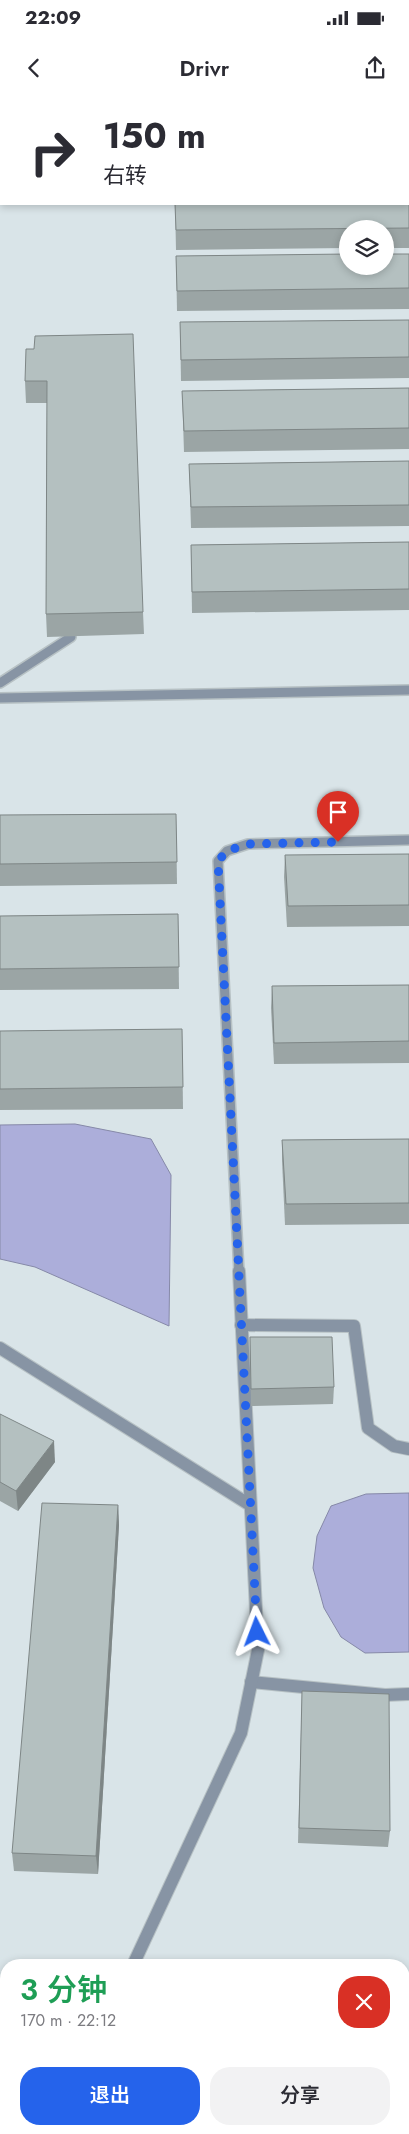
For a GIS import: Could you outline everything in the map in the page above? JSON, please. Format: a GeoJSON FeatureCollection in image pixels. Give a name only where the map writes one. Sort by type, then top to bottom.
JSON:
{"type":"FeatureCollection","features":[{"type":"Feature","properties":{"kind":"lane"},"geometry":{"type":"LineString","coordinates":[[0,683],[71,637]]}},
{"type":"Feature","properties":{"kind":"lane"},"geometry":{"type":"LineString","coordinates":[[0,698],[409,690]]}},
{"type":"Feature","properties":{"kind":"lane"},"geometry":{"type":"LineString","coordinates":[[136,1959],[241,1733],[258,1650],[218,861],[227,851],[248,844],[409,840]]}},
{"type":"Feature","properties":{"kind":"lane"},"geometry":{"type":"LineString","coordinates":[[241,1325],[354,1326],[368,1428],[394,1446],[409,1449]]}},
{"type":"Feature","properties":{"kind":"lane"},"geometry":{"type":"LineString","coordinates":[[0,1348],[250,1505]]}},
{"type":"Feature","properties":{"kind":"lane"},"geometry":{"type":"LineString","coordinates":[[251,1682],[385,1695],[409,1694]]}},
{"type":"Feature","properties":{"kind":"water"},"geometry":{"type":"Polygon","coordinates":[[[75,1124],[151,1139],[171,1175],[169,1326],[35,1267],[0,1259],[0,1125],[75,1124]]]}},
{"type":"Feature","properties":{"kind":"water"},"geometry":{"type":"Polygon","coordinates":[[[409,1493],[409,1652],[365,1653],[341,1637],[324,1608],[313,1568],[317,1536],[331,1506],[366,1494],[409,1493]]]}},
{"type":"Feature","properties":{"kind":"building"},"geometry":{"type":"Polygon","coordinates":[[[175,205],[409,205],[409,228],[394,228],[394,220],[339,220],[339,229],[176,230],[175,205]]]}},
{"type":"Feature","properties":{"kind":"building"},"geometry":{"type":"Polygon","coordinates":[[[339,254],[339,275],[394,275],[394,254],[409,254],[409,288],[177,291],[176,256],[339,254]]]}},
{"type":"Feature","properties":{"kind":"building"},"geometry":{"type":"Polygon","coordinates":[[[409,320],[409,357],[181,360],[180,322],[409,320]]]}},
{"type":"Feature","properties":{"kind":"building"},"geometry":{"type":"Polygon","coordinates":[[[133,334],[143,612],[46,614],[47,381],[25,381],[26,349],[34,349],[35,336],[133,334]]]}},
{"type":"Feature","properties":{"kind":"building"},"geometry":{"type":"Polygon","coordinates":[[[409,388],[409,428],[184,431],[182,391],[409,388]]]}},
{"type":"Feature","properties":{"kind":"building"},"geometry":{"type":"Polygon","coordinates":[[[409,461],[409,505],[191,507],[189,464],[409,461]]]}},
{"type":"Feature","properties":{"kind":"building"},"geometry":{"type":"Polygon","coordinates":[[[409,542],[409,589],[192,592],[191,545],[409,542]]]}},
{"type":"Feature","properties":{"kind":"building"},"geometry":{"type":"Polygon","coordinates":[[[176,814],[177,862],[0,864],[0,815],[176,814]]]}},
{"type":"Feature","properties":{"kind":"building"},"geometry":{"type":"Polygon","coordinates":[[[409,854],[409,905],[288,906],[285,855],[409,854]]]}},
{"type":"Feature","properties":{"kind":"building"},"geometry":{"type":"Polygon","coordinates":[[[178,914],[179,967],[0,969],[0,916],[178,914]]]}},
{"type":"Feature","properties":{"kind":"building"},"geometry":{"type":"Polygon","coordinates":[[[409,985],[409,1041],[274,1043],[272,986],[409,985]]]}},
{"type":"Feature","properties":{"kind":"building"},"geometry":{"type":"Polygon","coordinates":[[[182,1029],[183,1087],[0,1089],[0,1031],[182,1029]]]}},
{"type":"Feature","properties":{"kind":"building"},"geometry":{"type":"Polygon","coordinates":[[[409,1139],[409,1203],[286,1204],[282,1140],[409,1139]]]}},
{"type":"Feature","properties":{"kind":"building"},"geometry":{"type":"Polygon","coordinates":[[[250,1337],[332,1337],[334,1387],[251,1389],[250,1337]]]}},
{"type":"Feature","properties":{"kind":"building"},"geometry":{"type":"Polygon","coordinates":[[[0,1414],[54,1441],[16,1491],[0,1482],[0,1414]]]}},
{"type":"Feature","properties":{"kind":"building"},"geometry":{"type":"Polygon","coordinates":[[[42,1503],[118,1505],[96,1856],[12,1853],[42,1503]]]}},
{"type":"Feature","properties":{"kind":"building"},"geometry":{"type":"Polygon","coordinates":[[[302,1691],[389,1694],[390,1831],[299,1828],[302,1691]]]}},
{"type":"Feature","properties":{"kind":"route"},"geometry":{"type":"LineString","coordinates":[[257,1632],[218,861],[227,851],[248,844],[338,842]]}}]}
